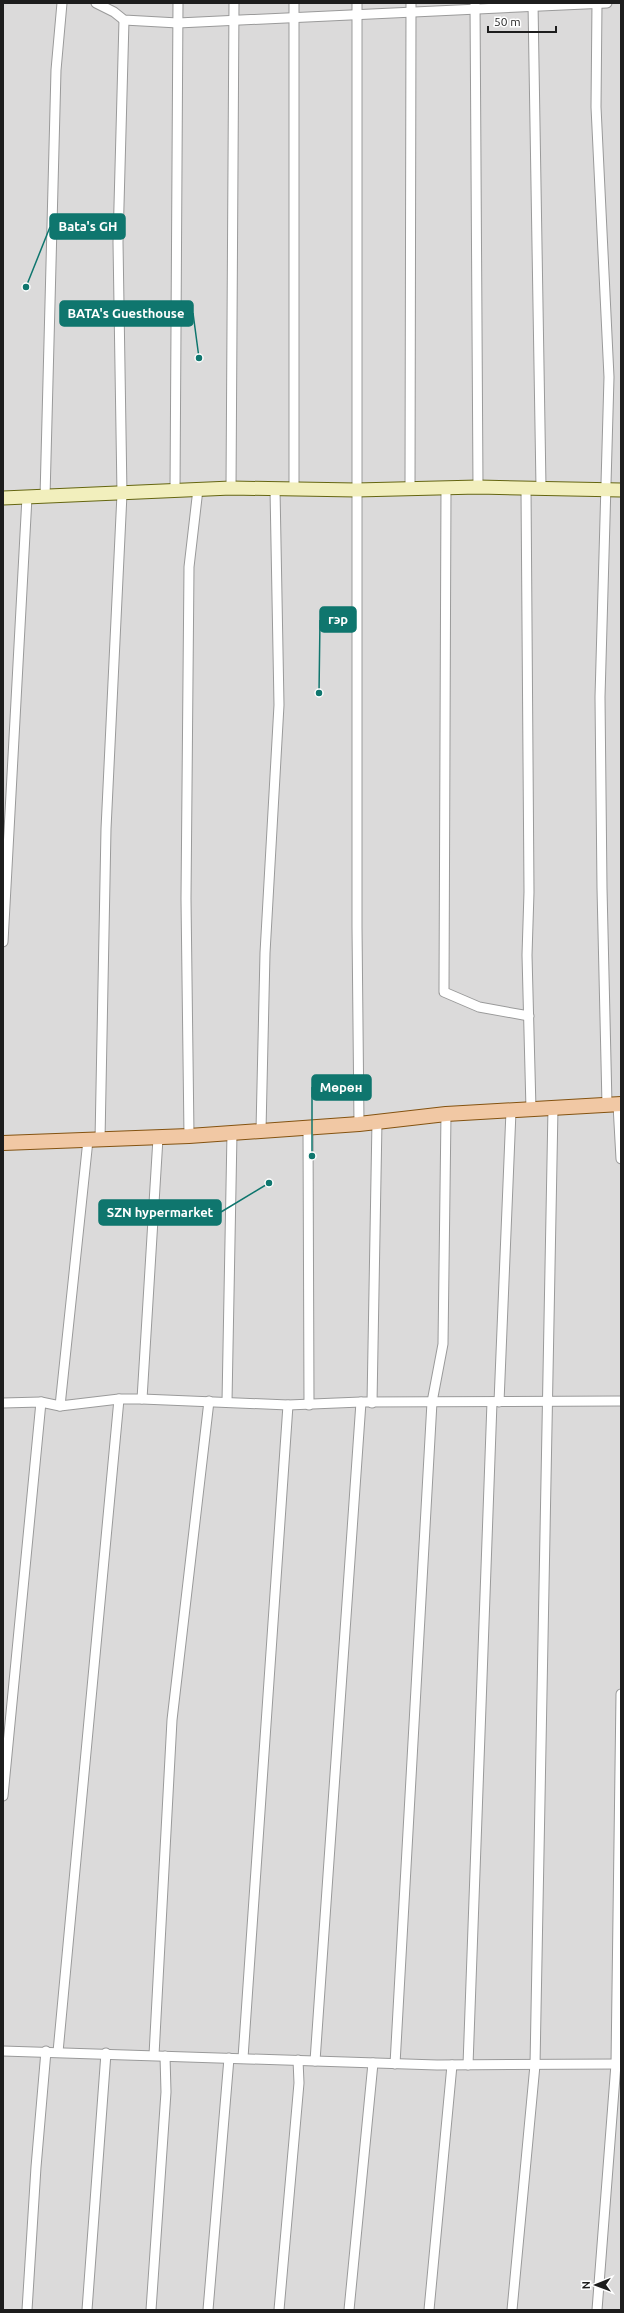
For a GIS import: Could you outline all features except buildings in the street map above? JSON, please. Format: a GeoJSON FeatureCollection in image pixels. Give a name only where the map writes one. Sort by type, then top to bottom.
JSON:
{"type":"FeatureCollection","features":[{"type":"Feature","properties":{"kind":"main road"},"geometry":{"type":"LineString","coordinates":[[3,498],[122,494],[231,488],[356,490],[446,487],[541,487],[621,490]]}},
{"type":"Feature","properties":{"kind":"main road"},"geometry":{"type":"LineString","coordinates":[[3,1143],[158,1138],[359,1124],[446,1114],[615,1105]]}},
{"type":"Feature","properties":{"kind":"street"},"geometry":{"type":"LineString","coordinates":[[45,497],[56,70],[62,3]]}},
{"type":"Feature","properties":{"kind":"street"},"geometry":{"type":"LineString","coordinates":[[96,3],[114,12],[124,20],[178,23],[357,16],[411,8],[606,3]]}},
{"type":"Feature","properties":{"kind":"street"},"geometry":{"type":"LineString","coordinates":[[175,491],[178,3]]}},
{"type":"Feature","properties":{"kind":"street"},"geometry":{"type":"LineString","coordinates":[[231,488],[234,3]]}},
{"type":"Feature","properties":{"kind":"street"},"geometry":{"type":"LineString","coordinates":[[294,3],[294,489]]}},
{"type":"Feature","properties":{"kind":"street"},"geometry":{"type":"LineString","coordinates":[[357,3],[356,490],[359,1124]]}},
{"type":"Feature","properties":{"kind":"street"},"geometry":{"type":"LineString","coordinates":[[597,3],[596,107],[609,378],[600,697],[602,888],[615,1105],[621,1159]]}},
{"type":"Feature","properties":{"kind":"street"},"geometry":{"type":"LineString","coordinates":[[533,5],[541,487]]}},
{"type":"Feature","properties":{"kind":"street"},"geometry":{"type":"LineString","coordinates":[[475,7],[478,487]]}},
{"type":"Feature","properties":{"kind":"street"},"geometry":{"type":"LineString","coordinates":[[410,488],[411,8]]}},
{"type":"Feature","properties":{"kind":"street"},"geometry":{"type":"LineString","coordinates":[[60,1406],[94,1140],[106,829],[122,494],[118,242],[124,20]]}},
{"type":"Feature","properties":{"kind":"street"},"geometry":{"type":"LineString","coordinates":[[446,487],[444,992],[480,1007],[529,1016]]}},
{"type":"Feature","properties":{"kind":"street"},"geometry":{"type":"LineString","coordinates":[[526,488],[529,1016],[531,1109]]}},
{"type":"Feature","properties":{"kind":"street"},"geometry":{"type":"LineString","coordinates":[[189,1136],[186,898],[189,567],[198,489]]}},
{"type":"Feature","properties":{"kind":"street"},"geometry":{"type":"LineString","coordinates":[[261,1130],[266,954],[279,705],[275,489]]}},
{"type":"Feature","properties":{"kind":"street"},"geometry":{"type":"LineString","coordinates":[[3,942],[27,497]]}},
{"type":"Feature","properties":{"kind":"street"},"geometry":{"type":"LineString","coordinates":[[512,2310],[535,2065],[553,1108]]}},
{"type":"Feature","properties":{"kind":"street"},"geometry":{"type":"LineString","coordinates":[[468,2065],[496,1402],[511,1111]]}},
{"type":"Feature","properties":{"kind":"street"},"geometry":{"type":"LineString","coordinates":[[395,2064],[432,1402],[443,1344],[446,1114]]}},
{"type":"Feature","properties":{"kind":"street"},"geometry":{"type":"LineString","coordinates":[[372,1403],[377,1121]]}},
{"type":"Feature","properties":{"kind":"street"},"geometry":{"type":"LineString","coordinates":[[308,1127],[309,1406]]}},
{"type":"Feature","properties":{"kind":"street"},"geometry":{"type":"LineString","coordinates":[[227,1402],[232,1133]]}},
{"type":"Feature","properties":{"kind":"street"},"geometry":{"type":"LineString","coordinates":[[142,1399],[158,1138]]}},
{"type":"Feature","properties":{"kind":"street"},"geometry":{"type":"LineString","coordinates":[[3,1403],[41,1402],[60,1406],[119,1399],[142,1399],[309,1406],[361,1402],[621,1401]]}},
{"type":"Feature","properties":{"kind":"street"},"geometry":{"type":"LineString","coordinates":[[58,2052],[119,1399]]}},
{"type":"Feature","properties":{"kind":"street"},"geometry":{"type":"LineString","coordinates":[[154,2055],[172,1720],[209,1401]]}},
{"type":"Feature","properties":{"kind":"street"},"geometry":{"type":"LineString","coordinates":[[3,1796],[41,1402]]}},
{"type":"Feature","properties":{"kind":"street"},"geometry":{"type":"LineString","coordinates":[[315,2061],[361,1402]]}},
{"type":"Feature","properties":{"kind":"street"},"geometry":{"type":"LineString","coordinates":[[243,2058],[288,1406]]}},
{"type":"Feature","properties":{"kind":"street"},"geometry":{"type":"LineString","coordinates":[[597,2310],[618,2064],[621,1694]]}},
{"type":"Feature","properties":{"kind":"street"},"geometry":{"type":"LineString","coordinates":[[3,2051],[46,2051],[395,2064],[618,2064]]}},
{"type":"Feature","properties":{"kind":"street"},"geometry":{"type":"LineString","coordinates":[[28,2310],[36,2167],[46,2051]]}},
{"type":"Feature","properties":{"kind":"street"},"geometry":{"type":"LineString","coordinates":[[87,2310],[106,2053]]}},
{"type":"Feature","properties":{"kind":"street"},"geometry":{"type":"LineString","coordinates":[[151,2310],[166,2092],[166,2056]]}},
{"type":"Feature","properties":{"kind":"street"},"geometry":{"type":"LineString","coordinates":[[208,2310],[229,2058]]}},
{"type":"Feature","properties":{"kind":"street"},"geometry":{"type":"LineString","coordinates":[[279,2310],[299,2083],[298,2060]]}},
{"type":"Feature","properties":{"kind":"street"},"geometry":{"type":"LineString","coordinates":[[349,2310],[373,2063]]}},
{"type":"Feature","properties":{"kind":"street"},"geometry":{"type":"LineString","coordinates":[[429,2310],[452,2065]]}},
{"type":"Feature","properties":{"kind":"shaded area"},"geometry":{"type":"Polygon","coordinates":[[[3,3],[621,3],[621,2310],[3,2310],[3,3]]]}},
{"type":"Feature","properties":{"kind":"place","name":"Bata's GH"},"geometry":{"type":"Point","coordinates":[26,287]}},
{"type":"Feature","properties":{"kind":"place","name":"BATA's Guesthouse"},"geometry":{"type":"Point","coordinates":[199,358]}},
{"type":"Feature","properties":{"kind":"place","name":"гэр"},"geometry":{"type":"Point","coordinates":[319,693]}},
{"type":"Feature","properties":{"kind":"place","name":"Мөрөн"},"geometry":{"type":"Point","coordinates":[312,1156]}},
{"type":"Feature","properties":{"kind":"place","name":"SZN hypermarket"},"geometry":{"type":"Point","coordinates":[269,1183]}}]}
